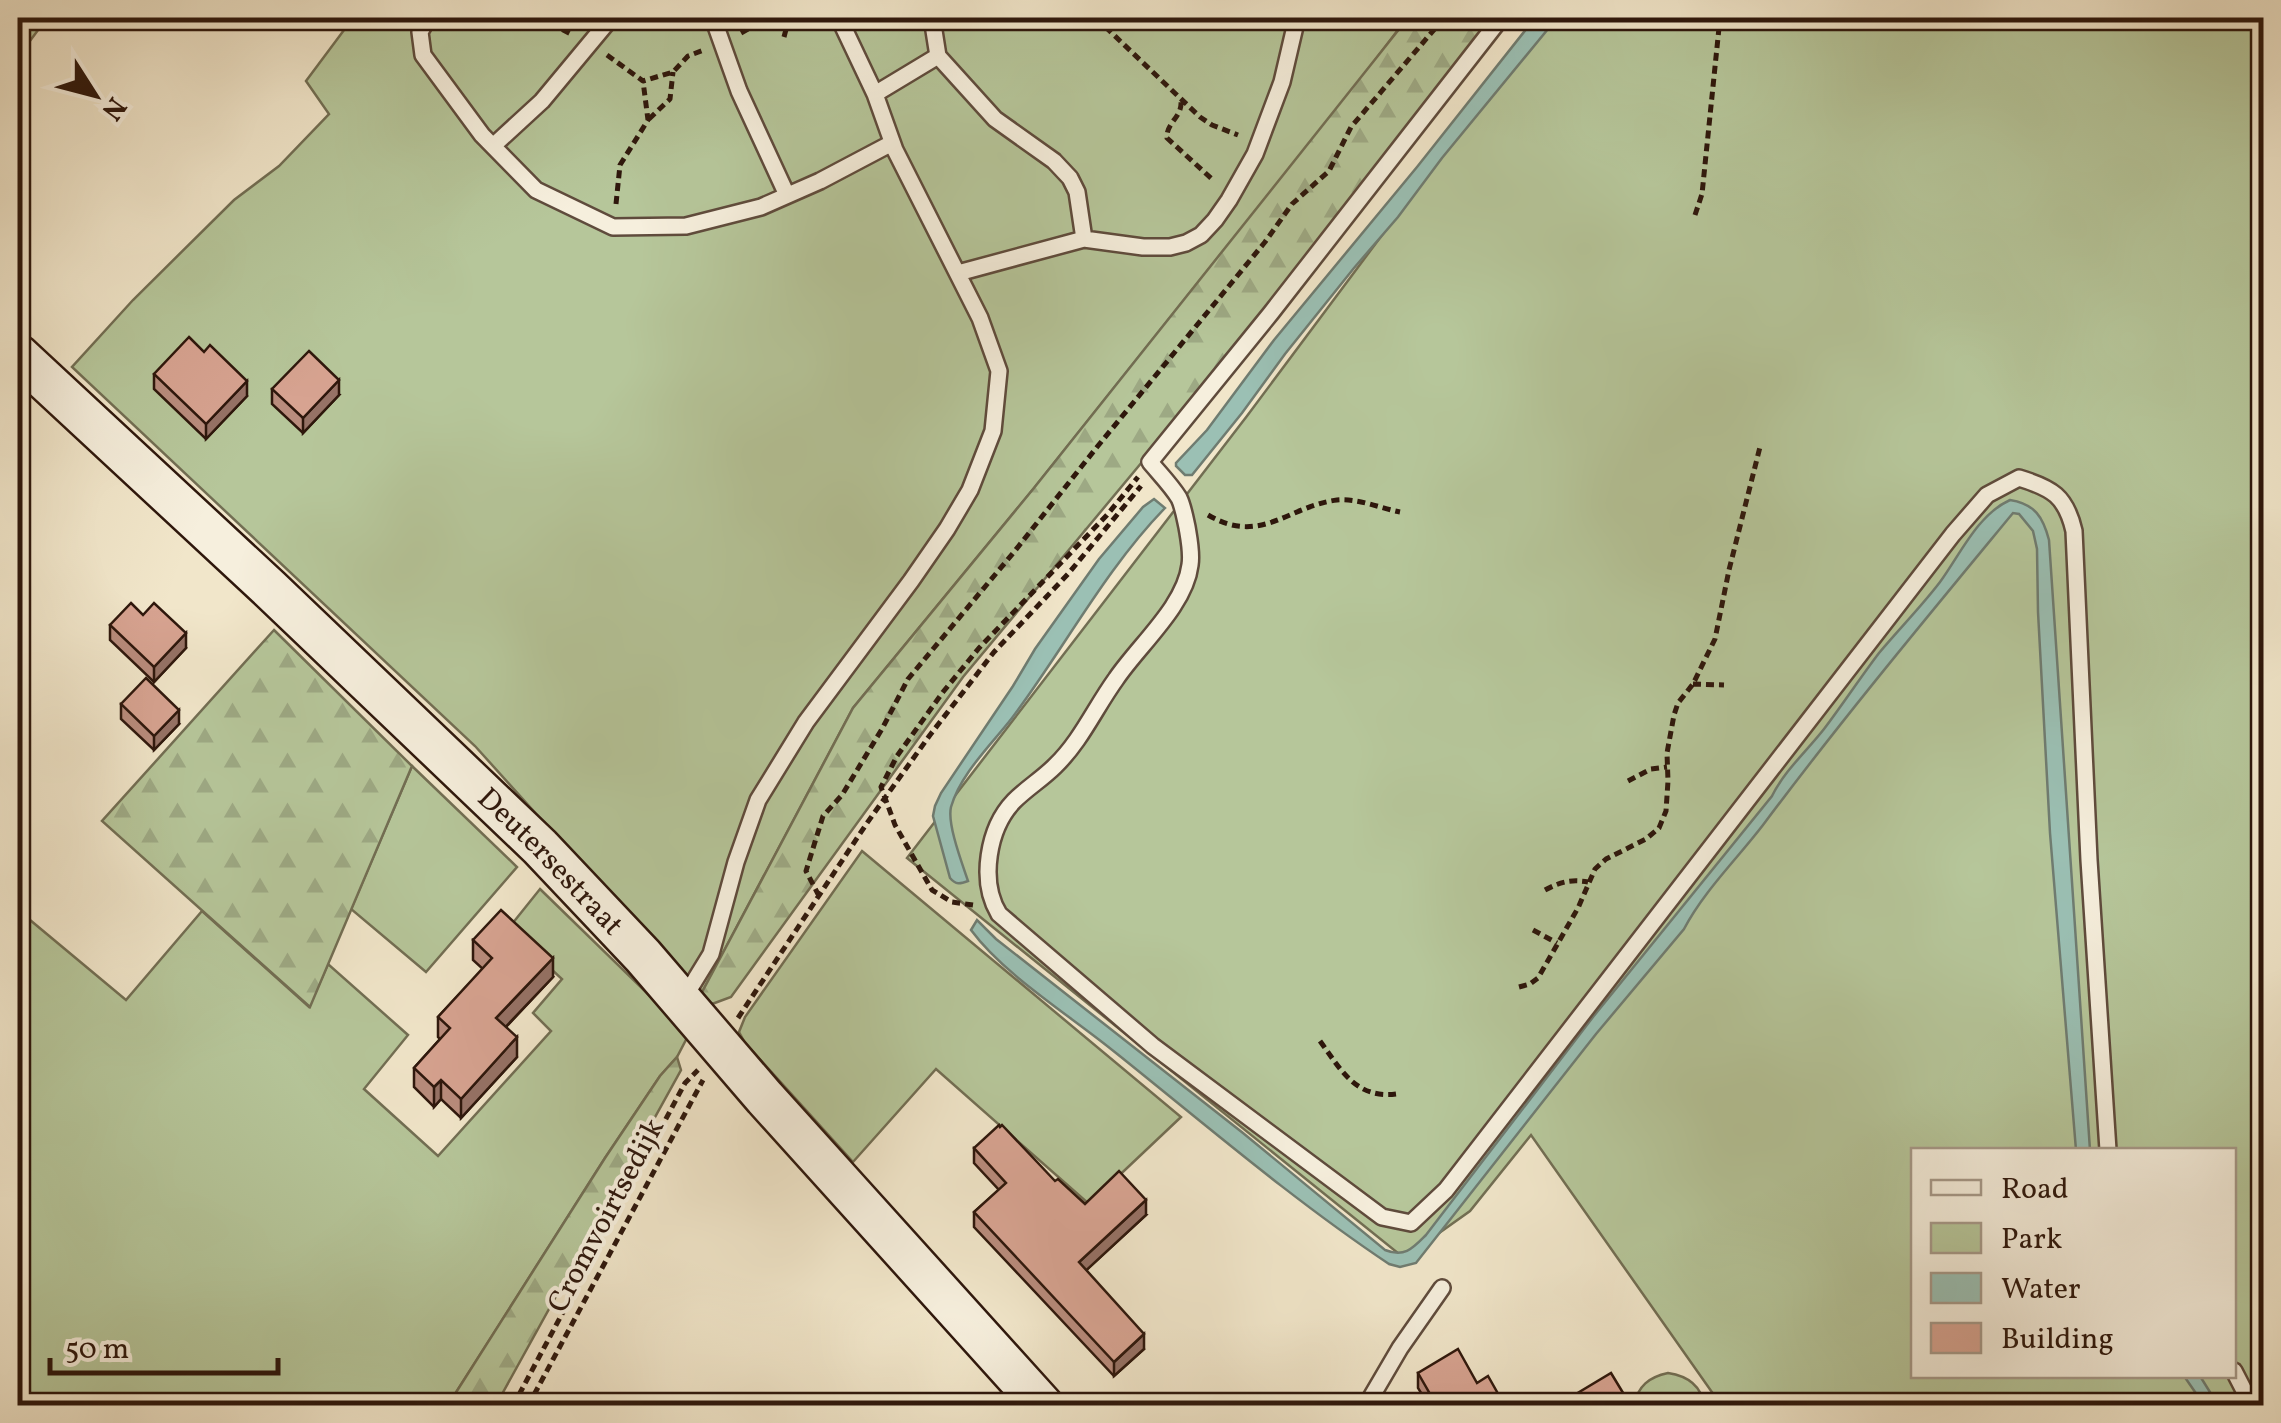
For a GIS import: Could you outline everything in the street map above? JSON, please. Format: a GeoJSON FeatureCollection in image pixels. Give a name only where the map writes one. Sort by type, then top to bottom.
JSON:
{"type":"FeatureCollection","features":[{"type":"Feature","properties":{"kind":"street","name":"Deutersestraat"},"geometry":{"type":"LineString","coordinates":[[18,354],[540,847],[643,956],[1043,1406]]}},
{"type":"Feature","properties":{"kind":"lane"},"geometry":{"type":"LineString","coordinates":[[428,18],[420,32],[423,55],[482,135],[536,190],[613,227],[686,226],[760,207],[892,144]]}},
{"type":"Feature","properties":{"kind":"lane"},"geometry":{"type":"LineString","coordinates":[[493,146],[542,101],[611,18]]}},
{"type":"Feature","properties":{"kind":"lane"},"geometry":{"type":"LineString","coordinates":[[713,18],[739,91],[787,195]]}},
{"type":"Feature","properties":{"kind":"lane"},"geometry":{"type":"LineString","coordinates":[[682,1001],[711,954],[758,800],[806,722],[947,529],[970,490],[993,430],[999,371],[980,318],[892,144],[875,94],[839,18]]}},
{"type":"Feature","properties":{"kind":"lane"},"geometry":{"type":"LineString","coordinates":[[932,18],[938,56],[995,120],[1054,161],[1070,178],[1077,192],[1084,239]]}},
{"type":"Feature","properties":{"kind":"lane"},"geometry":{"type":"LineString","coordinates":[[958,273],[1084,239],[1170,247],[1201,235],[1229,200],[1260,141],[1282,82],[1297,18]]}},
{"type":"Feature","properties":{"kind":"lane"},"geometry":{"type":"LineString","coordinates":[[1501,18],[1153,465],[1180,499],[1189,540],[1190,564],[1184,588],[1114,682],[1080,737],[1055,767],[1012,803],[1001,818],[988,866],[992,904],[1153,1046],[1382,1217],[1412,1223],[1446,1190],[1953,534],[1987,495],[2018,478],[2044,486],[2058,496],[2069,510],[2074,531],[2089,860],[2108,1148]]}},
{"type":"Feature","properties":{"kind":"lane"},"geometry":{"type":"LineString","coordinates":[[875,94],[938,56]]}},
{"type":"Feature","properties":{"kind":"lane"},"geometry":{"type":"LineString","coordinates":[[1366,1406],[1442,1288]]}},
{"type":"Feature","properties":{"kind":"lane"},"geometry":{"type":"LineString","coordinates":[[2236,1375],[2252,1406]]}},
{"type":"Feature","properties":{"kind":"path"},"geometry":{"type":"LineString","coordinates":[[538,18],[590,44],[643,81],[648,120]]}},
{"type":"Feature","properties":{"kind":"path"},"geometry":{"type":"LineString","coordinates":[[643,81],[672,72],[688,56],[768,18]]}},
{"type":"Feature","properties":{"kind":"path"},"geometry":{"type":"LineString","coordinates":[[784,37],[788,18]]}},
{"type":"Feature","properties":{"kind":"path"},"geometry":{"type":"LineString","coordinates":[[1096,18],[1212,126],[1260,141]]}},
{"type":"Feature","properties":{"kind":"path"},"geometry":{"type":"LineString","coordinates":[[819,896],[806,872],[823,816],[842,795],[908,679],[1292,204],[1329,171],[1352,127],[1444,18]]}},
{"type":"Feature","properties":{"kind":"path"},"geometry":{"type":"LineString","coordinates":[[1696,215],[1702,194],[1720,18]]}},
{"type":"Feature","properties":{"kind":"path"},"geometry":{"type":"LineString","coordinates":[[613,227],[620,165],[648,120],[670,100],[672,72]]}},
{"type":"Feature","properties":{"kind":"path"},"geometry":{"type":"LineString","coordinates":[[1180,99],[1180,112],[1168,127],[1166,138],[1229,200]]}},
{"type":"Feature","properties":{"kind":"path"},"geometry":{"type":"LineString","coordinates":[[1519,987],[1538,978],[1596,870],[1659,828],[1666,811],[1667,753],[1678,703],[1694,684],[1715,640],[1760,447]]}},
{"type":"Feature","properties":{"kind":"path"},"geometry":{"type":"LineString","coordinates":[[999,914],[952,902],[932,890],[895,825],[880,787],[897,756],[979,648],[1153,465]]}},
{"type":"Feature","properties":{"kind":"path"},"geometry":{"type":"LineString","coordinates":[[513,1406],[685,1083],[721,1046],[884,798],[994,652],[1068,574],[1153,465]]}},
{"type":"Feature","properties":{"kind":"path"},"geometry":{"type":"LineString","coordinates":[[1180,499],[1216,520],[1250,528],[1344,500],[1400,512]]}},
{"type":"Feature","properties":{"kind":"path"},"geometry":{"type":"LineString","coordinates":[[1694,684],[1724,685]]}},
{"type":"Feature","properties":{"kind":"path"},"geometry":{"type":"LineString","coordinates":[[1628,781],[1667,767]]}},
{"type":"Feature","properties":{"kind":"path"},"geometry":{"type":"LineString","coordinates":[[1545,890],[1562,882],[1588,882]]}},
{"type":"Feature","properties":{"kind":"path"},"geometry":{"type":"LineString","coordinates":[[1533,930],[1556,943]]}},
{"type":"Feature","properties":{"kind":"path"},"geometry":{"type":"LineString","coordinates":[[1320,1041],[1345,1074],[1366,1092],[1396,1094]]}},
{"type":"Feature","properties":{"kind":"path","name":"Cromvoirtsedijk"},"geometry":{"type":"LineString","coordinates":[[528,1406],[721,1046]]}},
{"type":"Feature","properties":{"kind":"green space"},"geometry":{"type":"Polygon","coordinates":[[[18,18],[47,18],[18,57],[18,18]]]}},
{"type":"Feature","properties":{"kind":"green space"},"geometry":{"type":"Polygon","coordinates":[[[353,18],[1407,18],[1034,488],[853,708],[700,996],[475,746],[72,367],[234,200],[279,166],[329,114],[306,81],[353,18]]]}},
{"type":"Feature","properties":{"kind":"green space"},"geometry":{"type":"Polygon","coordinates":[[[1408,18],[1494,18],[1197,396],[963,677],[731,997],[712,1004],[700,996],[853,708],[1034,488],[1408,18]]]}},
{"type":"Feature","properties":{"kind":"green space"},"geometry":{"type":"Polygon","coordinates":[[[1544,18],[2263,18],[2263,1405],[1721,1405],[1531,1135],[1470,1211],[1404,1258],[907,858],[1247,416],[1544,18]]]}},
{"type":"Feature","properties":{"kind":"green space"},"geometry":{"type":"Polygon","coordinates":[[[274,630],[412,766],[310,1007],[102,821],[274,630]]]}},
{"type":"Feature","properties":{"kind":"green space"},"geometry":{"type":"Polygon","coordinates":[[[412,766],[517,867],[426,972],[351,909],[412,766]]]}},
{"type":"Feature","properties":{"kind":"green space"},"geometry":{"type":"Polygon","coordinates":[[[862,851],[1181,1117],[1089,1204],[936,1069],[853,1162],[745,1043],[739,1032],[745,1017],[862,851]]]}},
{"type":"Feature","properties":{"kind":"green space"},"geometry":{"type":"Polygon","coordinates":[[[540,889],[689,1034],[448,1405],[18,1405],[18,910],[126,1000],[202,911],[309,1007],[328,964],[408,1035],[364,1089],[438,1156],[551,1031],[533,1013],[562,979],[508,929],[540,889]]]}},
{"type":"Feature","properties":{"kind":"green space"},"geometry":{"type":"Polygon","coordinates":[[[677,1057],[681,1070],[496,1405],[448,1405],[605,1158],[677,1057]]]}},
{"type":"Feature","properties":{"kind":"green space"},"geometry":{"type":"Polygon","coordinates":[[[1668,1373],[1692,1383],[1704,1405],[1634,1405],[1645,1383],[1668,1373]]]}},
{"type":"Feature","properties":{"kind":"water"},"geometry":{"type":"Polygon","coordinates":[[[1535,18],[1557,18],[1192,475],[1185,475],[1176,463],[1207,430],[1274,340],[1535,18]]]}},
{"type":"Feature","properties":{"kind":"water"},"geometry":{"type":"Polygon","coordinates":[[[1154,499],[1165,508],[1123,558],[1031,692],[962,783],[950,814],[968,881],[954,882],[933,816],[941,793],[1099,559],[1154,499]]]}},
{"type":"Feature","properties":{"kind":"water"},"geometry":{"type":"Polygon","coordinates":[[[2010,500],[2026,505],[2037,513],[2049,540],[2090,1148],[2076,1148],[2050,833],[2037,549],[2033,531],[2019,514],[2013,513],[1886,668],[1711,888],[1684,929],[1416,1263],[1400,1267],[1389,1264],[1319,1214],[1020,979],[971,930],[977,920],[1385,1250],[1408,1250],[1426,1235],[1593,1017],[1772,796],[1879,653],[1940,582],[1970,536],[2010,500]]]}},
{"type":"Feature","properties":{"kind":"water"},"geometry":{"type":"Polygon","coordinates":[[[2185,1378],[2201,1378],[2218,1405],[2204,1405],[2185,1378]]]}},
{"type":"Feature","properties":{"kind":"building"},"geometry":{"type":"Polygon","coordinates":[[[189,337],[204,352],[210,345],[247,381],[206,424],[154,374],[189,337]]]}},
{"type":"Feature","properties":{"kind":"building"},"geometry":{"type":"Polygon","coordinates":[[[309,351],[339,380],[303,418],[272,389],[309,351]]]}},
{"type":"Feature","properties":{"kind":"building"},"geometry":{"type":"Polygon","coordinates":[[[131,603],[143,615],[154,603],[186,633],[154,667],[110,625],[131,603]]]}},
{"type":"Feature","properties":{"kind":"building"},"geometry":{"type":"Polygon","coordinates":[[[146,678],[179,710],[154,736],[121,704],[146,678]]]}},
{"type":"Feature","properties":{"kind":"building"},"geometry":{"type":"Polygon","coordinates":[[[501,910],[553,958],[496,1018],[517,1037],[461,1099],[441,1080],[434,1087],[414,1068],[450,1028],[438,1017],[492,958],[473,940],[501,910]]]}},
{"type":"Feature","properties":{"kind":"building"},"geometry":{"type":"Polygon","coordinates":[[[999,1125],[1055,1181],[1058,1179],[1085,1204],[1119,1171],[1146,1200],[1079,1262],[1144,1334],[1114,1362],[974,1212],[1006,1183],[974,1148],[999,1125]]]}},
{"type":"Feature","properties":{"kind":"building"},"geometry":{"type":"Polygon","coordinates":[[[1458,1349],[1477,1383],[1488,1376],[1505,1406],[1437,1406],[1418,1373],[1458,1349]]]}},
{"type":"Feature","properties":{"kind":"building"},"geometry":{"type":"Polygon","coordinates":[[[1611,1373],[1628,1401],[1625,1406],[1556,1406],[1611,1373]]]}}]}
